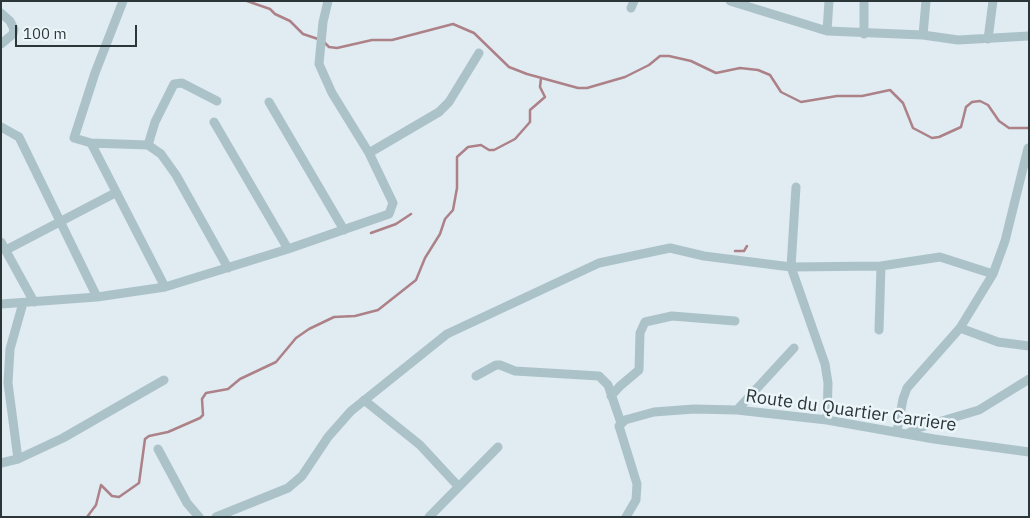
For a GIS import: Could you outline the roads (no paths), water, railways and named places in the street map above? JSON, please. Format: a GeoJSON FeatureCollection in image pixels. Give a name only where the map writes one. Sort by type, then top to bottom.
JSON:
{"type":"FeatureCollection","features":[{"type":"Feature","properties":{"kind":"street"},"geometry":{"type":"LineString","coordinates":[[123,1],[74,136],[76,140],[91,143],[148,144],[161,154],[176,175],[228,268]]}},
{"type":"Feature","properties":{"kind":"street"},"geometry":{"type":"LineString","coordinates":[[1,304],[97,297],[165,287],[288,249],[389,214],[393,203],[369,153],[332,92],[319,64],[323,22],[328,1]]}},
{"type":"Feature","properties":{"kind":"street"},"geometry":{"type":"LineString","coordinates":[[730,1],[827,31],[923,36],[958,40],[1029,36]]}},
{"type":"Feature","properties":{"kind":"street"},"geometry":{"type":"LineString","coordinates":[[827,31],[829,1]]}},
{"type":"Feature","properties":{"kind":"street"},"geometry":{"type":"LineString","coordinates":[[864,1],[864,34]]}},
{"type":"Feature","properties":{"kind":"street"},"geometry":{"type":"LineString","coordinates":[[923,36],[926,1]]}},
{"type":"Feature","properties":{"kind":"street"},"geometry":{"type":"LineString","coordinates":[[988,39],[993,1]]}},
{"type":"Feature","properties":{"kind":"street"},"geometry":{"type":"LineString","coordinates":[[1,14],[10,21],[14,30],[13,34],[1,44]]}},
{"type":"Feature","properties":{"kind":"street"},"geometry":{"type":"LineString","coordinates":[[369,153],[439,112],[449,102],[479,53]]}},
{"type":"Feature","properties":{"kind":"street"},"geometry":{"type":"LineString","coordinates":[[148,144],[155,122],[174,84],[182,83],[217,101]]}},
{"type":"Feature","properties":{"kind":"street"},"geometry":{"type":"LineString","coordinates":[[269,102],[344,230]]}},
{"type":"Feature","properties":{"kind":"street"},"geometry":{"type":"LineString","coordinates":[[214,122],[288,249]]}},
{"type":"Feature","properties":{"kind":"street"},"geometry":{"type":"LineString","coordinates":[[1,127],[19,137],[97,297]]}},
{"type":"Feature","properties":{"kind":"street"},"geometry":{"type":"LineString","coordinates":[[91,143],[115,193],[165,287]]}},
{"type":"Feature","properties":{"kind":"street"},"geometry":{"type":"LineString","coordinates":[[897,431],[907,388],[960,328],[993,274],[1005,241],[1028,148]]}},
{"type":"Feature","properties":{"kind":"street"},"geometry":{"type":"LineString","coordinates":[[796,186],[791,267],[826,364],[828,420]]}},
{"type":"Feature","properties":{"kind":"street"},"geometry":{"type":"LineString","coordinates":[[34,302],[4,246],[62,222],[115,193]]}},
{"type":"Feature","properties":{"kind":"street"},"geometry":{"type":"LineString","coordinates":[[216,517],[288,488],[302,476],[337,425],[364,400],[447,334],[599,263],[619,257],[670,248],[704,256],[791,267],[881,266],[940,257],[993,274]]}},
{"type":"Feature","properties":{"kind":"street"},"geometry":{"type":"LineString","coordinates":[[879,330],[881,266]]}},
{"type":"Feature","properties":{"kind":"street"},"geometry":{"type":"LineString","coordinates":[[18,459],[8,383],[10,349],[23,303]]}},
{"type":"Feature","properties":{"kind":"street"},"geometry":{"type":"LineString","coordinates":[[611,396],[640,370],[640,333],[645,322],[672,316],[735,321]]}},
{"type":"Feature","properties":{"kind":"street"},"geometry":{"type":"LineString","coordinates":[[960,328],[998,342],[1029,346]]}},
{"type":"Feature","properties":{"kind":"street"},"geometry":{"type":"LineString","coordinates":[[737,410],[794,348]]}},
{"type":"Feature","properties":{"kind":"street"},"geometry":{"type":"LineString","coordinates":[[476,376],[500,365],[515,371],[599,376],[604,379],[621,423],[619,429],[638,484],[636,500],[626,517]]}},
{"type":"Feature","properties":{"kind":"street"},"geometry":{"type":"LineString","coordinates":[[1,463],[18,459],[63,438],[164,380]]}},
{"type":"Feature","properties":{"kind":"street"},"geometry":{"type":"LineString","coordinates":[[907,434],[918,428],[979,410],[1029,380]]}},
{"type":"Feature","properties":{"kind":"street"},"geometry":{"type":"LineString","coordinates":[[364,400],[420,445],[458,486]]}},
{"type":"Feature","properties":{"kind":"street","name":"Route du Quartier Carriere"},"geometry":{"type":"LineString","coordinates":[[621,423],[635,416],[654,412],[694,409],[737,410],[828,420],[1029,452]]}},
{"type":"Feature","properties":{"kind":"street"},"geometry":{"type":"LineString","coordinates":[[429,517],[498,447]]}},
{"type":"Feature","properties":{"kind":"street"},"geometry":{"type":"LineString","coordinates":[[158,449],[187,503],[199,517]]}},
{"type":"Feature","properties":{"kind":"waterway"},"geometry":{"type":"LineString","coordinates":[[247,1],[270,9],[275,14],[290,21],[303,34],[318,39]]}},
{"type":"Feature","properties":{"kind":"waterway"},"geometry":{"type":"LineString","coordinates":[[323,41],[329,47],[337,48],[372,40],[392,40],[453,24],[474,33],[509,67],[578,88],[587,88],[625,77],[649,65],[660,56],[669,56],[691,61],[716,73],[740,68],[758,70],[770,75],[781,92],[801,102],[837,96],[862,96],[890,90],[903,103],[913,128],[932,138],[939,137],[961,127],[966,107],[972,102],[980,101],[988,105],[999,121],[1009,128],[1029,128]]}},
{"type":"Feature","properties":{"kind":"waterway"},"geometry":{"type":"LineString","coordinates":[[87,517],[96,505],[101,485],[112,496],[119,497],[139,483],[145,439],[149,436],[168,432],[200,418],[203,415],[202,399],[206,393],[228,389],[240,379],[276,362],[296,338],[309,329],[334,317],[355,316],[378,310],[416,280],[425,258],[440,234],[445,219],[453,210],[457,188],[457,157],[468,147],[481,145],[489,150],[494,150],[515,139],[530,122],[530,110],[545,97],[540,87],[541,78]]}},
{"type":"Feature","properties":{"kind":"waterway"},"geometry":{"type":"LineString","coordinates":[[371,233],[396,224],[411,214]]}},
{"type":"Feature","properties":{"kind":"waterway"},"geometry":{"type":"LineString","coordinates":[[735,251],[744,251],[747,246]]}}]}
